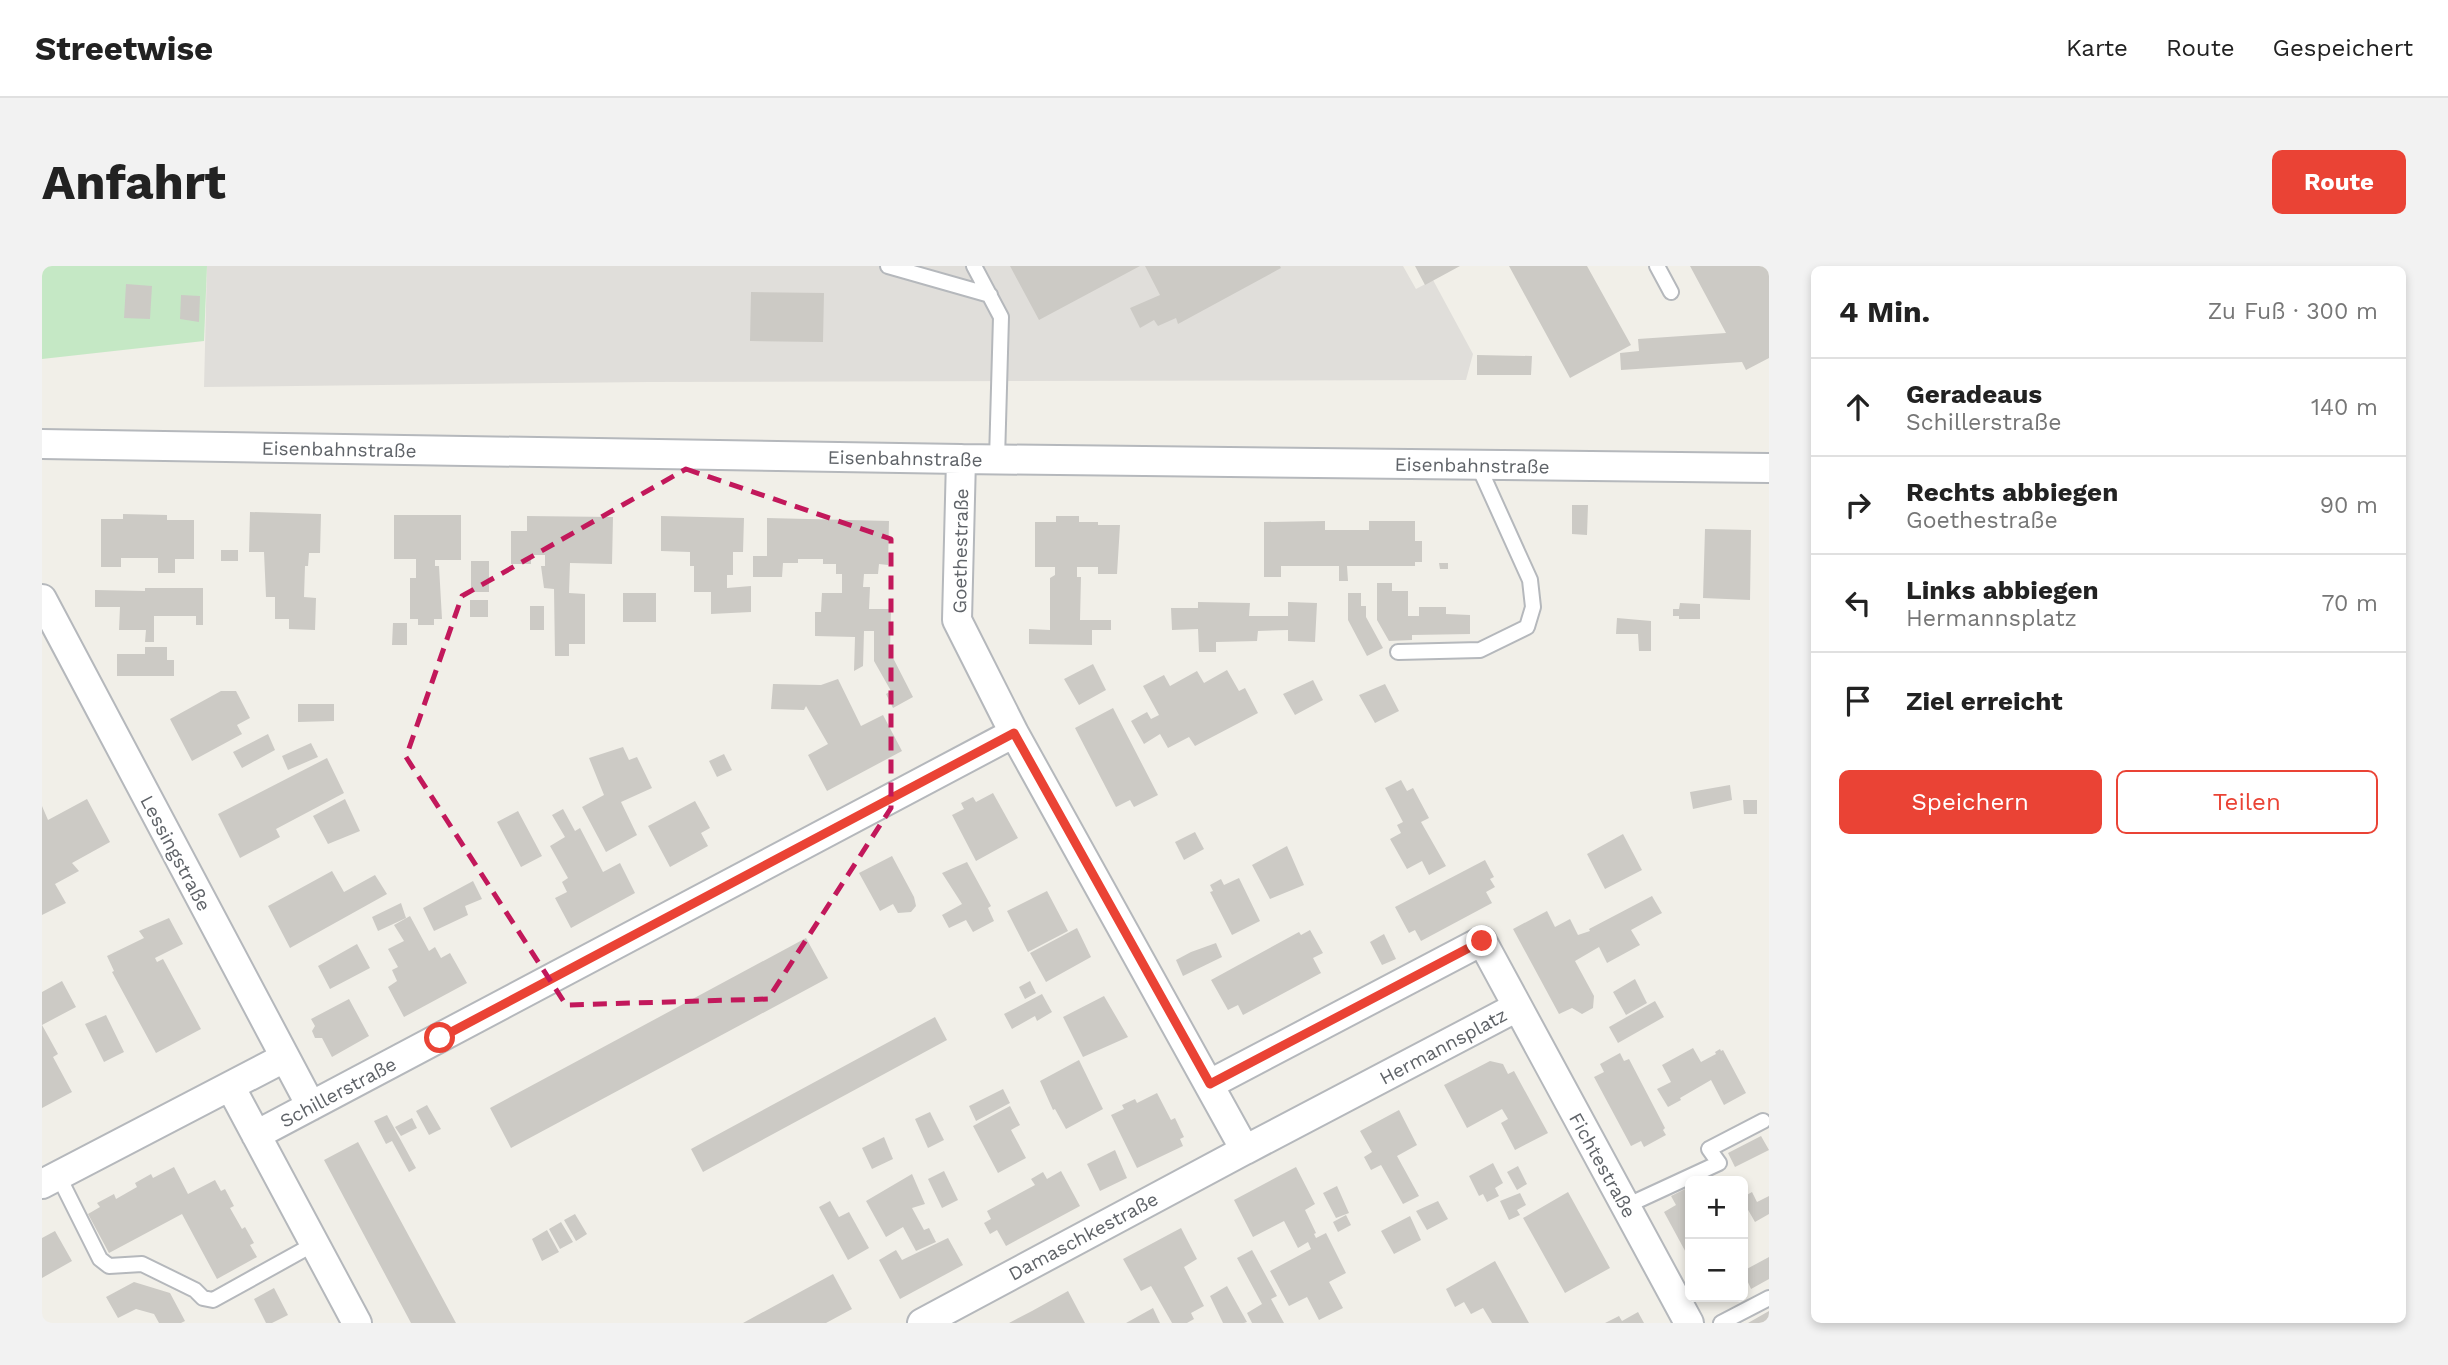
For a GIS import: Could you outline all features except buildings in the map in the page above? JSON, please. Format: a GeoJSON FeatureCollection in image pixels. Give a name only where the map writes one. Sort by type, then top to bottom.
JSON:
{"type":"FeatureCollection","features":[{"type":"Feature","properties":{"kind":"street","name":"Eisenbahnstraße"},"geometry":{"type":"LineString","coordinates":[[42,444],[961,459],[1769,468]]}},
{"type":"Feature","properties":{"kind":"street","name":"Goethestraße"},"geometry":{"type":"LineString","coordinates":[[961,459],[957,620],[1014,733],[1210,1084]]}},
{"type":"Feature","properties":{"kind":"street","name":"Lessingstraße"},"geometry":{"type":"LineString","coordinates":[[42,599],[311,1106]]}},
{"type":"Feature","properties":{"kind":"street","name":"Schillerstraße"},"geometry":{"type":"LineString","coordinates":[[256,1135],[1014,733]]}},
{"type":"Feature","properties":{"kind":"street","name":"Hermannsplatz"},"geometry":{"type":"LineString","coordinates":[[1210,1084],[1482,941],[1517,1007],[1245,1150]]}},
{"type":"Feature","properties":{"kind":"street","name":"Fichtestraße"},"geometry":{"type":"LineString","coordinates":[[1517,1007],[1689,1323]]}},
{"type":"Feature","properties":{"kind":"street"},"geometry":{"type":"LineString","coordinates":[[50,1179],[284,1058]]}},
{"type":"Feature","properties":{"kind":"street"},"geometry":{"type":"LineString","coordinates":[[1210,1084],[1245,1150]]}},
{"type":"Feature","properties":{"kind":"street"},"geometry":{"type":"LineString","coordinates":[[230,1086],[357,1323]]}},
{"type":"Feature","properties":{"kind":"street","name":"Damaschkestraße"},"geometry":{"type":"LineString","coordinates":[[922,1323],[1245,1150]]}},
{"type":"Feature","properties":{"kind":"lane"},"geometry":{"type":"LineString","coordinates":[[888,266],[990,295]]}},
{"type":"Feature","properties":{"kind":"lane"},"geometry":{"type":"LineString","coordinates":[[974,266],[1001,317],[997,459]]}},
{"type":"Feature","properties":{"kind":"lane"},"geometry":{"type":"LineString","coordinates":[[1657,266],[1671,292]]}},
{"type":"Feature","properties":{"kind":"lane"},"geometry":{"type":"LineString","coordinates":[[1398,652],[1480,650],[1527,627],[1533,607],[1530,580],[1478,465]]}},
{"type":"Feature","properties":{"kind":"lane"},"geometry":{"type":"LineString","coordinates":[[1626,1206],[1718,1163],[1709,1149],[1763,1121]]}},
{"type":"Feature","properties":{"kind":"lane"},"geometry":{"type":"LineString","coordinates":[[50,1179],[100,1259],[109,1266],[142,1264],[195,1290],[203,1298],[213,1300],[314,1244]]}},
{"type":"Feature","properties":{"kind":"lane"},"geometry":{"type":"LineString","coordinates":[[1721,1323],[1769,1297]]}},
{"type":"Feature","properties":{"kind":"highlighted area"},"geometry":{"type":"Polygon","coordinates":[[[686,469],[891,539],[891,808],[768,999],[566,1005],[406,757],[462,596],[686,469]]]}},
{"type":"Feature","properties":{"kind":"shaded area"},"geometry":{"type":"Polygon","coordinates":[[[207,266],[1403,266],[1416,289],[1433,280],[1473,354],[1466,380],[649,382],[204,387],[207,266]]]}},
{"type":"Feature","properties":{"kind":"green space"},"geometry":{"type":"Polygon","coordinates":[[[42,266],[207,266],[204,341],[42,359],[42,266]]]}},
{"type":"Feature","properties":{"kind":"route"},"geometry":{"type":"LineString","coordinates":[[440,1038],[1014,733],[1210,1084],[1482,941]]}}]}
